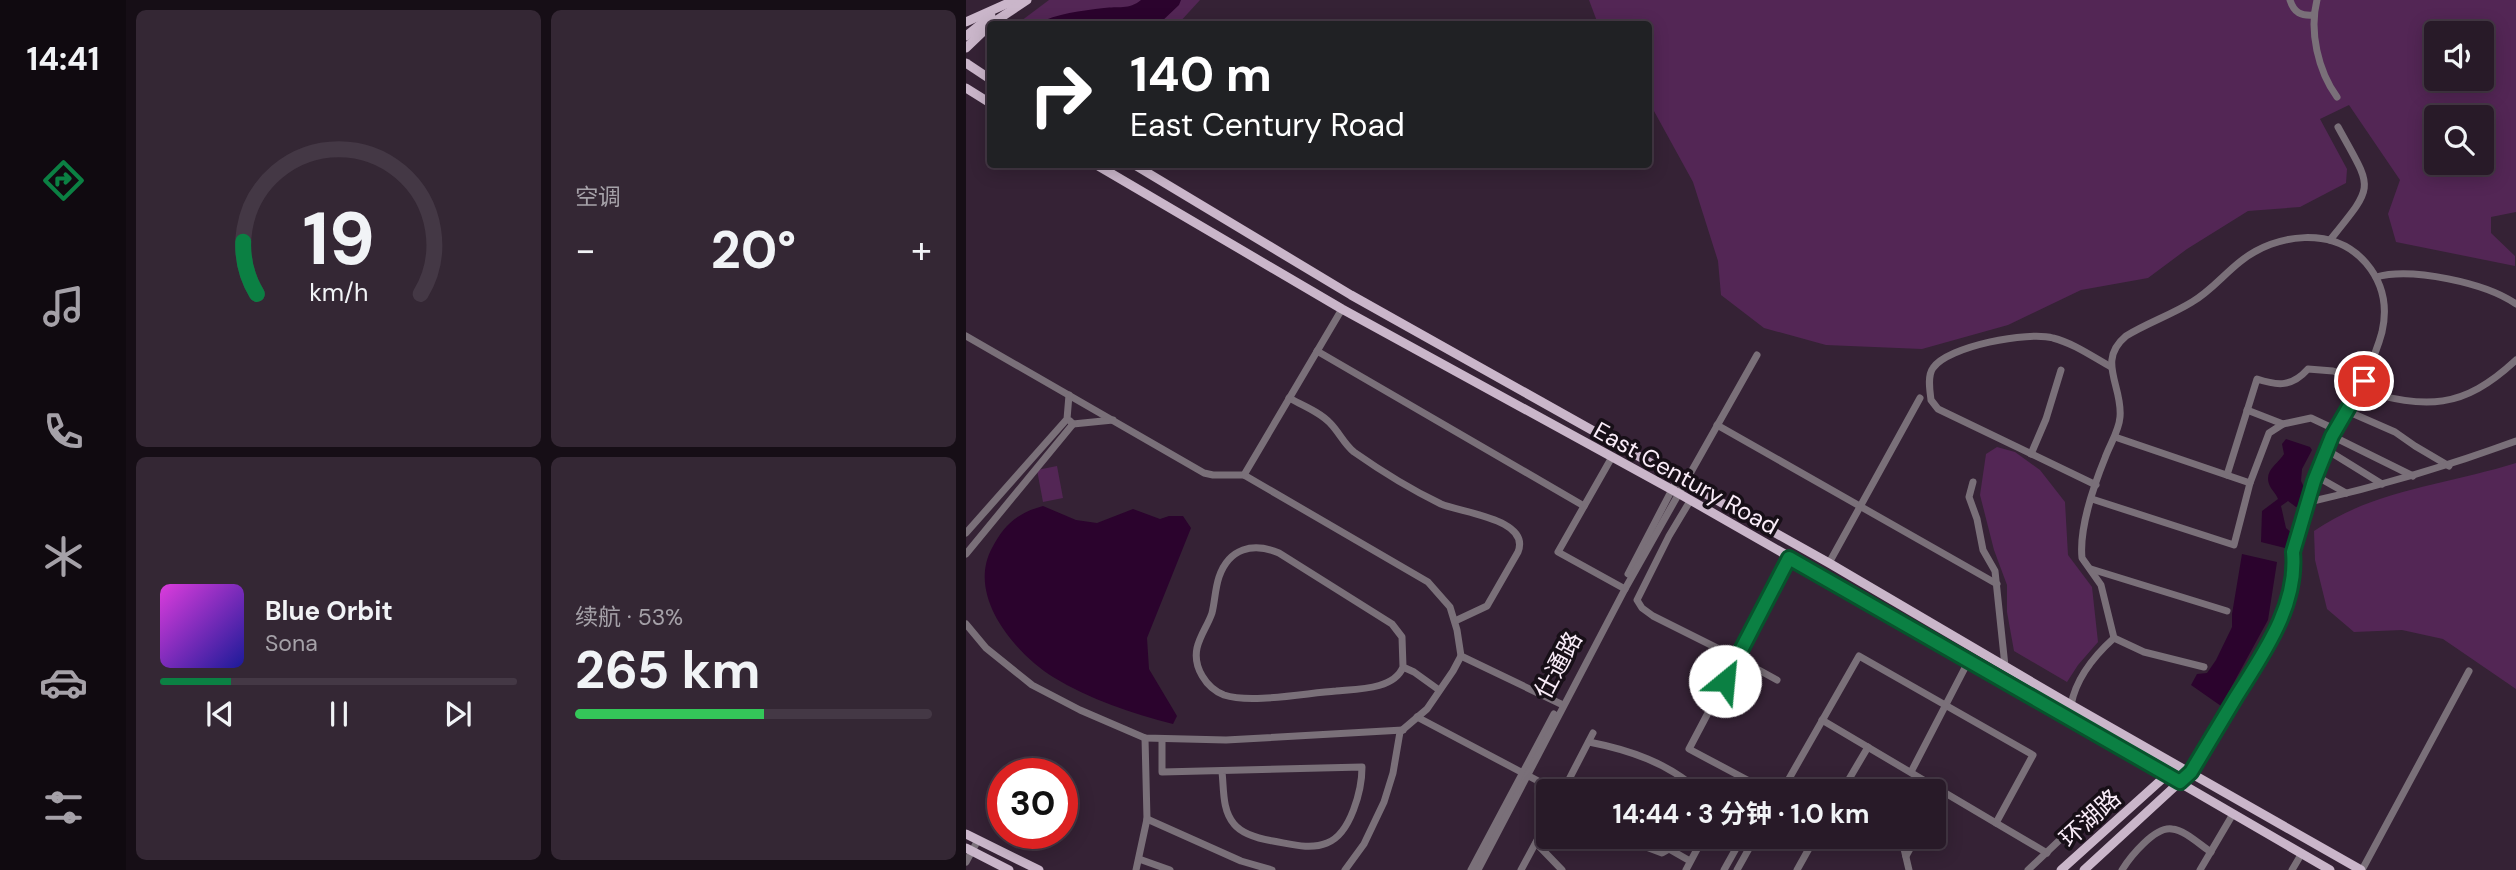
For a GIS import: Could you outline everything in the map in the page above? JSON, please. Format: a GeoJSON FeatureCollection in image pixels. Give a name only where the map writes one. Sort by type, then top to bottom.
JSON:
{"type":"FeatureCollection","features":[{"type":"Feature","properties":{"kind":"main road"},"geometry":{"type":"LineString","coordinates":[[1001,16],[1015,0]]}},
{"type":"Feature","properties":{"kind":"main road"},"geometry":{"type":"LineString","coordinates":[[966,22],[1001,16],[1027,0]]}},
{"type":"Feature","properties":{"kind":"main road"},"geometry":{"type":"LineString","coordinates":[[966,36],[987,24]]}},
{"type":"Feature","properties":{"kind":"main road"},"geometry":{"type":"LineString","coordinates":[[966,48],[987,29]]}},
{"type":"Feature","properties":{"kind":"main road"},"geometry":{"type":"LineString","coordinates":[[968,65],[987,77]]}},
{"type":"Feature","properties":{"kind":"main road"},"geometry":{"type":"LineString","coordinates":[[966,88],[987,101]]}},
{"type":"Feature","properties":{"kind":"main road"},"geometry":{"type":"LineString","coordinates":[[966,97],[987,101]]}},
{"type":"Feature","properties":{"kind":"main road","name":"East Century Road"},"geometry":{"type":"LineString","coordinates":[[1102,168],[1342,309],[1675,492],[1969,660],[2330,870]]}},
{"type":"Feature","properties":{"kind":"main road","name":"East Century Road"},"geometry":{"type":"LineString","coordinates":[[1138,168],[1351,295],[1829,563],[2176,766],[2362,870]]}},
{"type":"Feature","properties":{"kind":"main road"},"geometry":{"type":"LineString","coordinates":[[1136,189],[1143,188],[1146,184],[1144,172]]}},
{"type":"Feature","properties":{"kind":"main road"},"geometry":{"type":"LineString","coordinates":[[1192,222],[1187,209],[1197,203]]}},
{"type":"Feature","properties":{"kind":"main road"},"geometry":{"type":"LineString","coordinates":[[1342,309],[1351,295]]}},
{"type":"Feature","properties":{"kind":"main road","name":"环湖路"},"geometry":{"type":"LineString","coordinates":[[2061,870],[2176,766]]}},
{"type":"Feature","properties":{"kind":"main road"},"geometry":{"type":"LineString","coordinates":[[2084,870],[2191,772]]}},
{"type":"Feature","properties":{"kind":"main road"},"geometry":{"type":"LineString","coordinates":[[966,834],[1038,870]]}},
{"type":"Feature","properties":{"kind":"main road"},"geometry":{"type":"LineString","coordinates":[[969,850],[1009,870]]}},
{"type":"Feature","properties":{"kind":"street"},"geometry":{"type":"LineString","coordinates":[[2290,0],[2298,13],[2304,16],[2314,15]]}},
{"type":"Feature","properties":{"kind":"street"},"geometry":{"type":"LineString","coordinates":[[2317,0],[2314,15],[2321,69],[2337,97]]}},
{"type":"Feature","properties":{"kind":"street"},"geometry":{"type":"LineString","coordinates":[[2330,240],[2360,203],[2365,186],[2363,172],[2338,127]]}},
{"type":"Feature","properties":{"kind":"street"},"geometry":{"type":"LineString","coordinates":[[2114,638],[2101,585],[2082,558],[2081,552],[2096,485],[2120,422],[2112,356],[2122,339],[2205,294],[2252,254],[2285,240],[2312,237],[2330,240],[2358,254],[2383,292],[2385,317],[2370,369],[2333,435],[2316,477],[2293,552],[2289,593],[2275,632],[2191,772]]}},
{"type":"Feature","properties":{"kind":"street"},"geometry":{"type":"LineString","coordinates":[[2376,278],[2394,274],[2443,279],[2488,290],[2516,304]]}},
{"type":"Feature","properties":{"kind":"street"},"geometry":{"type":"LineString","coordinates":[[1244,475],[1342,309]]}},
{"type":"Feature","properties":{"kind":"street"},"geometry":{"type":"LineString","coordinates":[[966,335],[1204,472],[1213,475],[1244,475],[1422,578],[1446,602],[1455,621],[1461,656],[1427,709],[1403,730],[1398,738],[1393,773],[1384,802],[1364,845],[1345,870]]}},
{"type":"Feature","properties":{"kind":"street"},"geometry":{"type":"LineString","coordinates":[[2096,485],[1935,407],[1930,400],[1930,386],[1933,368],[1962,351],[1995,339],[2042,336],[2064,342],[2112,367]]}},
{"type":"Feature","properties":{"kind":"street"},"geometry":{"type":"LineString","coordinates":[[1317,351],[1584,506]]}},
{"type":"Feature","properties":{"kind":"street"},"geometry":{"type":"LineString","coordinates":[[1471,870],[1681,480],[1717,425],[1757,355]]}},
{"type":"Feature","properties":{"kind":"street"},"geometry":{"type":"LineString","coordinates":[[2359,390],[2405,401],[2439,402],[2461,397],[2485,386],[2516,360]]}},
{"type":"Feature","properties":{"kind":"street"},"geometry":{"type":"LineString","coordinates":[[2227,475],[2257,379],[2284,385],[2302,376],[2308,369],[2338,372],[2364,381]]}},
{"type":"Feature","properties":{"kind":"street"},"geometry":{"type":"LineString","coordinates":[[2031,454],[2046,419],[2061,370]]}},
{"type":"Feature","properties":{"kind":"street"},"geometry":{"type":"LineString","coordinates":[[966,555],[1070,421],[1069,395]]}},
{"type":"Feature","properties":{"kind":"street"},"geometry":{"type":"LineString","coordinates":[[1289,398],[1324,417],[1353,451],[1405,484],[1451,508],[1506,524],[1517,534],[1520,542],[1518,552],[1487,606],[1455,621]]}},
{"type":"Feature","properties":{"kind":"street"},"geometry":{"type":"LineString","coordinates":[[1829,563],[1920,398]]}},
{"type":"Feature","properties":{"kind":"street"},"geometry":{"type":"LineString","coordinates":[[2247,410],[2283,424]]}},
{"type":"Feature","properties":{"kind":"street"},"geometry":{"type":"LineString","coordinates":[[2347,411],[2395,432],[2449,466]]}},
{"type":"Feature","properties":{"kind":"street"},"geometry":{"type":"LineString","coordinates":[[2092,499],[2234,545],[2250,482],[2269,433],[2283,424],[2312,418],[2328,426],[2333,435],[2413,476]]}},
{"type":"Feature","properties":{"kind":"street"},"geometry":{"type":"LineString","coordinates":[[966,533],[1070,421],[1114,420]]}},
{"type":"Feature","properties":{"kind":"street"},"geometry":{"type":"LineString","coordinates":[[1717,425],[1997,584]]}},
{"type":"Feature","properties":{"kind":"street"},"geometry":{"type":"LineString","coordinates":[[2115,437],[2250,482]]}},
{"type":"Feature","properties":{"kind":"street"},"geometry":{"type":"LineString","coordinates":[[2309,502],[2449,466],[2516,441]]}},
{"type":"Feature","properties":{"kind":"street"},"geometry":{"type":"LineString","coordinates":[[2327,450],[2382,484]]}},
{"type":"Feature","properties":{"kind":"street"},"geometry":{"type":"LineString","coordinates":[[1612,457],[1558,552],[1623,587]]}},
{"type":"Feature","properties":{"kind":"street"},"geometry":{"type":"LineString","coordinates":[[2316,477],[2347,493]]}},
{"type":"Feature","properties":{"kind":"street"},"geometry":{"type":"LineString","coordinates":[[1973,482],[1969,497],[1977,519],[1983,551],[1995,570],[2005,666]]}},
{"type":"Feature","properties":{"kind":"street"},"geometry":{"type":"LineString","coordinates":[[1690,501],[1637,600],[1642,608],[1653,616],[1777,680]]}},
{"type":"Feature","properties":{"kind":"street"},"geometry":{"type":"LineString","coordinates":[[1259,546],[1279,553],[1392,624],[1402,637],[1403,667],[1399,675],[1390,681],[1362,688],[1247,699],[1221,694],[1210,685],[1203,677],[1196,657],[1224,567],[1241,551],[1259,546]]}},
{"type":"Feature","properties":{"kind":"street"},"geometry":{"type":"LineString","coordinates":[[1745,779],[1689,749],[1789,558]]}},
{"type":"Feature","properties":{"kind":"street"},"geometry":{"type":"LineString","coordinates":[[2090,568],[2227,611]]}},
{"type":"Feature","properties":{"kind":"street"},"geometry":{"type":"LineString","coordinates":[[966,624],[986,648],[1032,685],[1080,710],[1145,738],[1226,740],[1403,730]]}},
{"type":"Feature","properties":{"kind":"street"},"geometry":{"type":"LineString","coordinates":[[2114,638],[2144,652],[2204,667]]}},
{"type":"Feature","properties":{"kind":"street"},"geometry":{"type":"LineString","coordinates":[[2071,705],[2073,694],[2088,666],[2114,638]]}},
{"type":"Feature","properties":{"kind":"street"},"geometry":{"type":"LineString","coordinates":[[1461,656],[1561,704]]}},
{"type":"Feature","properties":{"kind":"street"},"geometry":{"type":"LineString","coordinates":[[1789,779],[1859,656],[2033,755],[1996,823]]}},
{"type":"Feature","properties":{"kind":"street"},"geometry":{"type":"LineString","coordinates":[[1910,772],[1969,660]]}},
{"type":"Feature","properties":{"kind":"street"},"geometry":{"type":"LineString","coordinates":[[1403,667],[1439,690]]}},
{"type":"Feature","properties":{"kind":"street"},"geometry":{"type":"LineString","coordinates":[[2362,870],[2469,671]]}},
{"type":"Feature","properties":{"kind":"street"},"geometry":{"type":"LineString","coordinates":[[1417,717],[1536,779]]}},
{"type":"Feature","properties":{"kind":"street"},"geometry":{"type":"LineString","coordinates":[[1822,720],[1922,779]]}},
{"type":"Feature","properties":{"kind":"street"},"geometry":{"type":"LineString","coordinates":[[1569,779],[1593,733]]}},
{"type":"Feature","properties":{"kind":"street"},"geometry":{"type":"LineString","coordinates":[[1136,870],[1147,819],[1145,738]]}},
{"type":"Feature","properties":{"kind":"street"},"geometry":{"type":"LineString","coordinates":[[1162,740],[1162,772],[1362,767],[1362,780],[1349,818],[1336,838],[1315,846],[1298,846],[1268,840],[1240,830],[1227,814],[1222,772]]}},
{"type":"Feature","properties":{"kind":"street"},"geometry":{"type":"LineString","coordinates":[[1589,742],[1618,748],[1651,760],[1683,779]]}},
{"type":"Feature","properties":{"kind":"street"},"geometry":{"type":"LineString","coordinates":[[1849,779],[1868,747]]}},
{"type":"Feature","properties":{"kind":"street"},"geometry":{"type":"LineString","coordinates":[[1478,870],[1525,773]]}},
{"type":"Feature","properties":{"kind":"street"},"geometry":{"type":"LineString","coordinates":[[1946,794],[2047,853]]}},
{"type":"Feature","properties":{"kind":"street"},"geometry":{"type":"LineString","coordinates":[[2200,870],[2233,814]]}},
{"type":"Feature","properties":{"kind":"street"},"geometry":{"type":"LineString","coordinates":[[1147,819],[1241,861],[1272,870]]}},
{"type":"Feature","properties":{"kind":"street"},"geometry":{"type":"LineString","coordinates":[[2122,870],[2135,851],[2166,829],[2175,829],[2211,852]]}},
{"type":"Feature","properties":{"kind":"street"},"geometry":{"type":"LineString","coordinates":[[2028,870],[2066,834]]}},
{"type":"Feature","properties":{"kind":"street"},"geometry":{"type":"LineString","coordinates":[[966,862],[969,850],[978,840]]}},
{"type":"Feature","properties":{"kind":"street"},"geometry":{"type":"LineString","coordinates":[[1521,870],[1536,842]]}},
{"type":"Feature","properties":{"kind":"street"},"geometry":{"type":"LineString","coordinates":[[1542,849],[1562,870]]}},
{"type":"Feature","properties":{"kind":"street"},"geometry":{"type":"LineString","coordinates":[[1651,849],[1662,853],[1669,849],[1690,861]]}},
{"type":"Feature","properties":{"kind":"street"},"geometry":{"type":"LineString","coordinates":[[1686,870],[1697,849]]}},
{"type":"Feature","properties":{"kind":"street"},"geometry":{"type":"LineString","coordinates":[[1724,870],[1736,849]]}},
{"type":"Feature","properties":{"kind":"street"},"geometry":{"type":"LineString","coordinates":[[1737,870],[1749,849]]}},
{"type":"Feature","properties":{"kind":"street"},"geometry":{"type":"LineString","coordinates":[[1797,870],[1809,849]]}},
{"type":"Feature","properties":{"kind":"street"},"geometry":{"type":"LineString","coordinates":[[1904,849],[1909,870]]}},
{"type":"Feature","properties":{"kind":"street"},"geometry":{"type":"LineString","coordinates":[[1906,856],[1910,849]]}},
{"type":"Feature","properties":{"kind":"street"},"geometry":{"type":"LineString","coordinates":[[2292,870],[2302,853]]}},
{"type":"Feature","properties":{"kind":"street"},"geometry":{"type":"LineString","coordinates":[[1139,859],[1170,870]]}},
{"type":"Feature","properties":{"kind":"shaded area"},"geometry":{"type":"Polygon","coordinates":[[[1049,0],[1200,0],[1181,21],[1021,21],[1049,0]]]}},
{"type":"Feature","properties":{"kind":"shaded area"},"geometry":{"type":"Polygon","coordinates":[[[1141,0],[1181,0],[1162,21],[1043,21],[1078,11],[1137,3],[1141,0]]]}},
{"type":"Feature","properties":{"kind":"shaded area"},"geometry":{"type":"Polygon","coordinates":[[[1589,0],[2516,0],[2516,212],[2491,217],[2491,233],[2515,256],[2515,266],[2396,242],[2388,214],[2400,180],[2349,105],[2320,119],[2347,169],[2346,183],[2300,207],[2248,211],[2187,249],[2148,278],[2081,290],[2008,325],[1922,349],[1826,345],[1764,328],[1721,295],[1718,261],[1693,182],[1652,107],[1652,21],[1597,21],[1589,0]]]}},
{"type":"Feature","properties":{"kind":"shaded area"},"geometry":{"type":"Polygon","coordinates":[[[2286,439],[2312,450],[2302,469],[2301,481],[2304,487],[2300,505],[2296,507],[2288,501],[2281,506],[2286,528],[2294,535],[2285,548],[2261,542],[2262,511],[2278,499],[2268,479],[2273,467],[2284,454],[2282,444],[2286,439]]]}},
{"type":"Feature","properties":{"kind":"shaded area"},"geometry":{"type":"Polygon","coordinates":[[[1997,447],[2015,452],[2040,470],[2065,502],[2068,555],[2092,587],[2098,642],[2067,682],[2014,651],[2007,612],[2007,585],[1994,550],[1980,495],[1986,454],[1997,447]]]}},
{"type":"Feature","properties":{"kind":"shaded area"},"geometry":{"type":"Polygon","coordinates":[[[2516,463],[2516,689],[2443,639],[2402,630],[2354,632],[2327,609],[2315,560],[2314,531],[2337,517],[2386,497],[2516,463]]]}},
{"type":"Feature","properties":{"kind":"shaded area"},"geometry":{"type":"Polygon","coordinates":[[[1057,466],[1063,498],[1043,502],[1037,470],[1057,466]]]}},
{"type":"Feature","properties":{"kind":"shaded area"},"geometry":{"type":"Polygon","coordinates":[[[1043,506],[1076,520],[1097,523],[1133,509],[1160,519],[1183,516],[1191,528],[1147,638],[1149,669],[1177,716],[1173,724],[1112,705],[1053,677],[1024,653],[998,622],[985,585],[986,566],[992,548],[1012,521],[1043,506]]]}},
{"type":"Feature","properties":{"kind":"shaded area"},"geometry":{"type":"Polygon","coordinates":[[[2242,554],[2277,562],[2268,620],[2221,706],[2191,685],[2197,674],[2207,673],[2232,627],[2242,554]]]}},
{"type":"Feature","properties":{"kind":"pier"},"geometry":{"type":"Polygon","coordinates":[[[987,57],[987,94],[966,115],[966,75],[987,57]]]}},
{"type":"Feature","properties":{"kind":"route"},"geometry":{"type":"LineString","coordinates":[[1725,681],[1789,558],[2180,782],[2191,772],[2275,632],[2289,593],[2293,552],[2314,481],[2333,433],[2364,381]]}}]}
